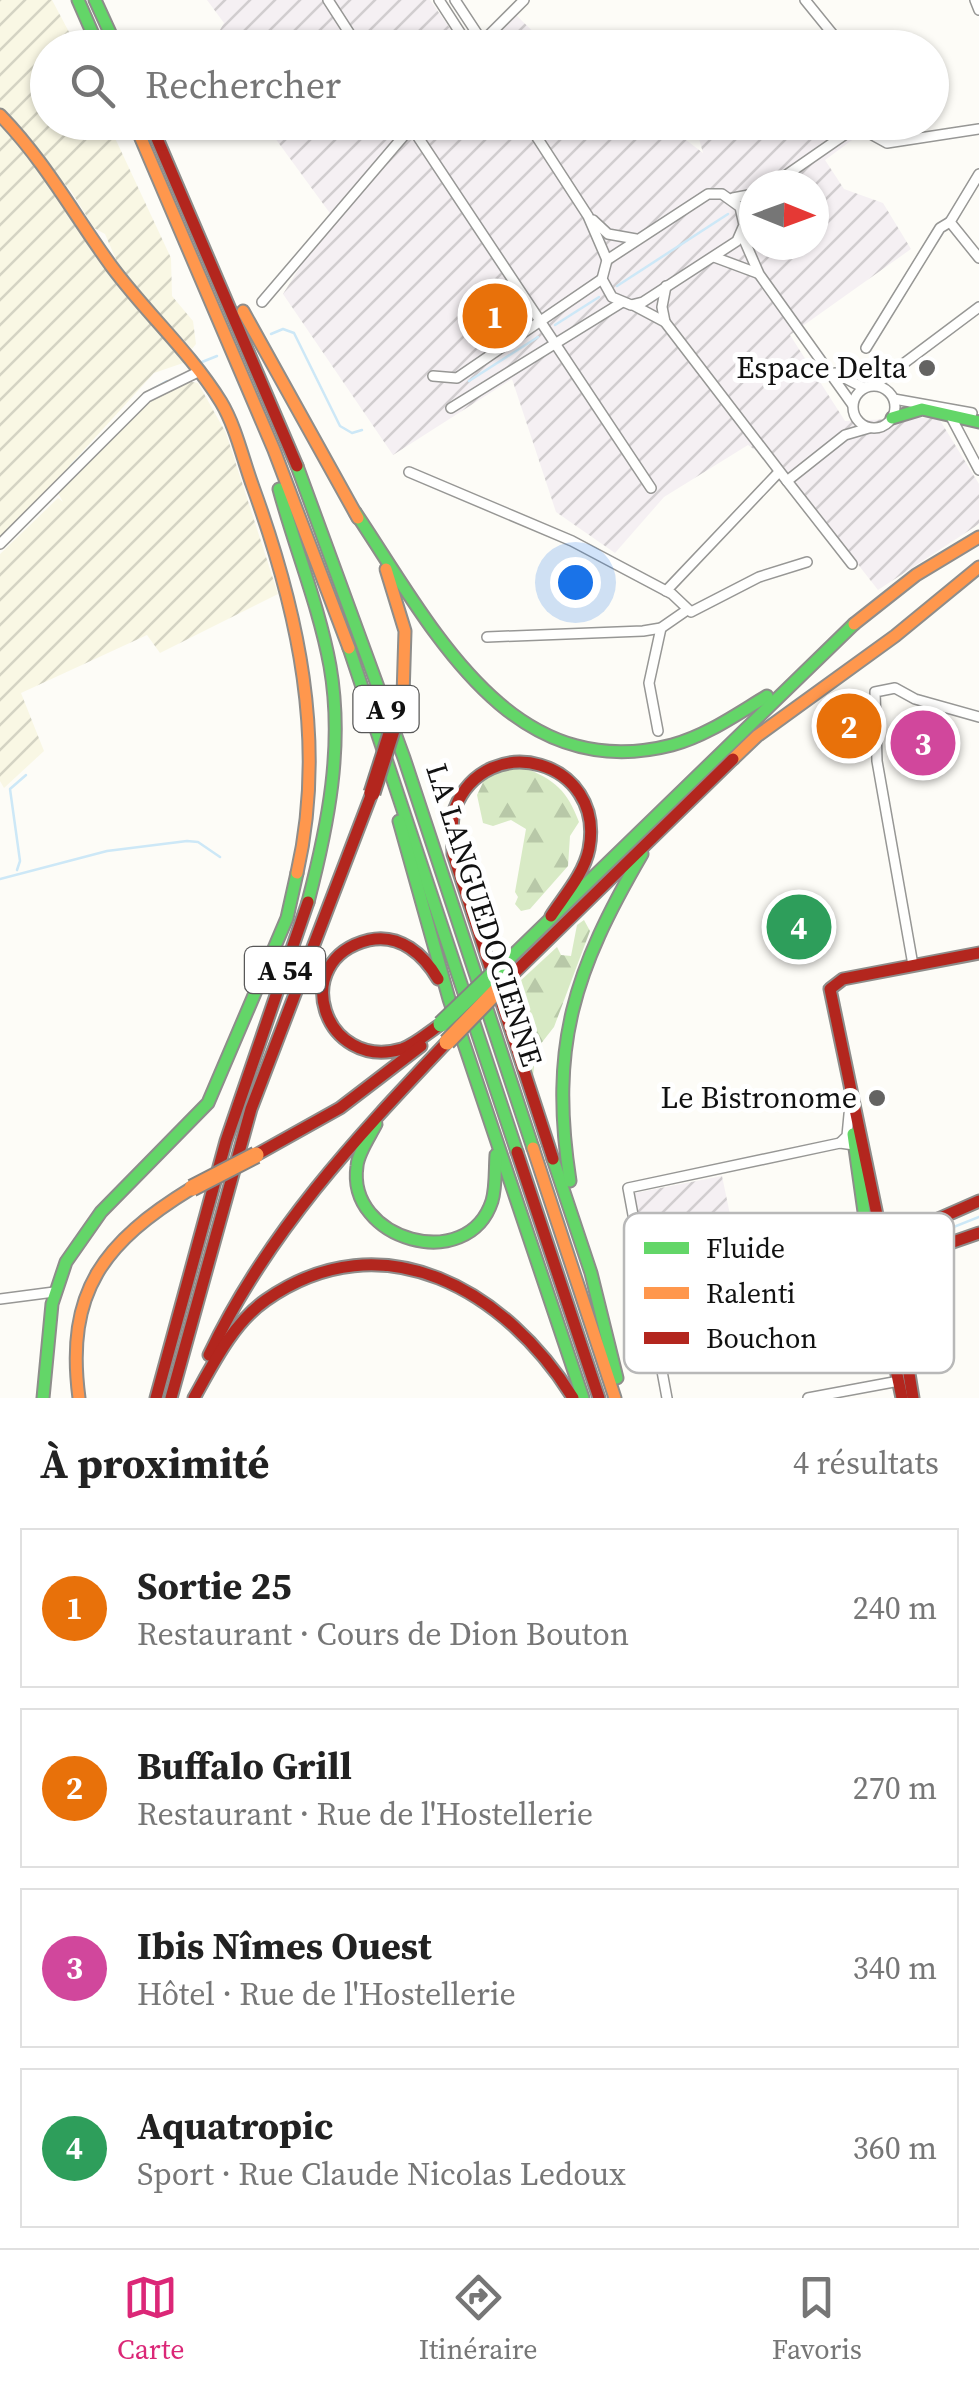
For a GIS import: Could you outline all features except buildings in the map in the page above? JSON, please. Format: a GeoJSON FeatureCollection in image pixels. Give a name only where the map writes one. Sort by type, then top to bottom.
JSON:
{"type":"FeatureCollection","features":[{"type":"Feature","properties":{"kind":"main road"},"geometry":{"type":"LineString","coordinates":[[78,0],[92,30]]}},
{"type":"Feature","properties":{"kind":"main road"},"geometry":{"type":"LineString","coordinates":[[95,0],[109,30]]}},
{"type":"Feature","properties":{"kind":"main road"},"geometry":{"type":"LineString","coordinates":[[0,115],[37,153],[113,268],[200,372],[224,407],[270,534],[294,617],[309,706],[310,761],[301,857],[287,918],[208,1103],[78,1238],[54,1292],[42,1398]]}},
{"type":"Feature","properties":{"kind":"main road","name":"LA LANGUEDOCIENNE"},"geometry":{"type":"LineString","coordinates":[[142,140],[274,450],[374,719],[599,1398]]}},
{"type":"Feature","properties":{"kind":"main road","name":"LA LANGUEDOCIENNE"},"geometry":{"type":"LineString","coordinates":[[158,140],[270,396],[370,662],[619,1398]]}},
{"type":"Feature","properties":{"kind":"main road","name":"A 54"},"geometry":{"type":"LineString","coordinates":[[171,1398],[250,1109],[372,793],[402,696],[406,645],[398,600],[355,512],[196,227]]}},
{"type":"Feature","properties":{"kind":"main road"},"geometry":{"type":"LineString","coordinates":[[892,418],[922,408],[979,418]]}},
{"type":"Feature","properties":{"kind":"main road","name":"A 54"},"geometry":{"type":"LineString","coordinates":[[156,1398],[204,1214],[311,896],[331,811],[336,723],[328,650],[280,492],[274,450]]}},
{"type":"Feature","properties":{"kind":"main road"},"geometry":{"type":"LineString","coordinates":[[355,512],[472,680],[513,718],[551,740],[604,752],[660,749],[709,730],[794,680]]}},
{"type":"Feature","properties":{"kind":"main road"},"geometry":{"type":"LineString","coordinates":[[193,1398],[223,1324],[270,1242],[326,1168],[446,1042],[551,916],[794,680],[885,598],[979,537]]}},
{"type":"Feature","properties":{"kind":"main road"},"geometry":{"type":"LineString","coordinates":[[448,999],[422,957],[384,938],[345,949],[324,976],[321,989],[325,1015],[352,1045],[372,1052],[403,1048],[441,1024],[509,968],[782,716],[857,665],[979,567]]}},
{"type":"Feature","properties":{"kind":"main road"},"geometry":{"type":"LineString","coordinates":[[374,719],[448,999],[583,1398]]}},
{"type":"Feature","properties":{"kind":"main road"},"geometry":{"type":"LineString","coordinates":[[551,916],[589,849],[587,804],[573,782],[550,766],[520,760],[499,764],[472,779],[455,804],[453,854],[591,1273]]}},
{"type":"Feature","properties":{"kind":"main road"},"geometry":{"type":"LineString","coordinates":[[619,1398],[559,1124],[561,1043],[589,947],[662,828]]}},
{"type":"Feature","properties":{"kind":"main road"},"geometry":{"type":"LineString","coordinates":[[877,1213],[850,1102],[830,989],[843,979],[979,953]]}},
{"type":"Feature","properties":{"kind":"main road"},"geometry":{"type":"LineString","coordinates":[[78,1398],[73,1346],[89,1282],[127,1230],[192,1188],[365,1092],[420,1047],[441,1024]]}},
{"type":"Feature","properties":{"kind":"main road"},"geometry":{"type":"LineString","coordinates":[[403,1090],[368,1134],[356,1172],[366,1211],[397,1239],[437,1245],[461,1237],[476,1226],[497,1184],[491,1129]]}},
{"type":"Feature","properties":{"kind":"main road"},"geometry":{"type":"LineString","coordinates":[[850,1102],[847,1144],[863,1213]]}},
{"type":"Feature","properties":{"kind":"main road"},"geometry":{"type":"LineString","coordinates":[[947,1213],[979,1201]]}},
{"type":"Feature","properties":{"kind":"main road"},"geometry":{"type":"LineString","coordinates":[[954,1242],[979,1233]]}},
{"type":"Feature","properties":{"kind":"main road"},"geometry":{"type":"LineString","coordinates":[[193,1398],[233,1333],[264,1302],[323,1272],[368,1266],[427,1274],[484,1298],[527,1332],[552,1361],[574,1398]]}},
{"type":"Feature","properties":{"kind":"main road"},"geometry":{"type":"LineString","coordinates":[[903,1373],[913,1398]]}},
{"type":"Feature","properties":{"kind":"main road"},"geometry":{"type":"LineString","coordinates":[[902,1398],[904,1380]]}},
{"type":"Feature","properties":{"kind":"street"},"geometry":{"type":"LineString","coordinates":[[328,0],[347,30]]}},
{"type":"Feature","properties":{"kind":"street"},"geometry":{"type":"LineString","coordinates":[[439,0],[464,30]]}},
{"type":"Feature","properties":{"kind":"street"},"geometry":{"type":"LineString","coordinates":[[455,0],[469,30]]}},
{"type":"Feature","properties":{"kind":"street"},"geometry":{"type":"LineString","coordinates":[[493,30],[524,0]]}},
{"type":"Feature","properties":{"kind":"street"},"geometry":{"type":"LineString","coordinates":[[805,0],[829,30]]}},
{"type":"Feature","properties":{"kind":"street"},"geometry":{"type":"LineString","coordinates":[[975,0],[979,10]]}},
{"type":"Feature","properties":{"kind":"street"},"geometry":{"type":"LineString","coordinates":[[949,134],[979,130]]}},
{"type":"Feature","properties":{"kind":"street"},"geometry":{"type":"LineString","coordinates":[[262,302],[398,140]]}},
{"type":"Feature","properties":{"kind":"street"},"geometry":{"type":"LineString","coordinates":[[421,140],[651,488]]}},
{"type":"Feature","properties":{"kind":"street"},"geometry":{"type":"LineString","coordinates":[[433,376],[462,374],[602,278],[607,260],[588,216],[539,140]]}},
{"type":"Feature","properties":{"kind":"street"},"geometry":{"type":"LineString","coordinates":[[794,170],[838,140]]}},
{"type":"Feature","properties":{"kind":"street"},"geometry":{"type":"LineString","coordinates":[[882,140],[907,140]]}},
{"type":"Feature","properties":{"kind":"street"},"geometry":{"type":"LineString","coordinates":[[866,348],[940,228],[950,222],[979,174]]}},
{"type":"Feature","properties":{"kind":"street"},"geometry":{"type":"LineString","coordinates":[[607,260],[708,194],[739,198]]}},
{"type":"Feature","properties":{"kind":"street"},"geometry":{"type":"LineString","coordinates":[[733,198],[739,208]]}},
{"type":"Feature","properties":{"kind":"street"},"geometry":{"type":"LineString","coordinates":[[588,216],[608,234],[639,239]]}},
{"type":"Feature","properties":{"kind":"street"},"geometry":{"type":"LineString","coordinates":[[950,222],[979,258]]}},
{"type":"Feature","properties":{"kind":"street"},"geometry":{"type":"LineString","coordinates":[[451,408],[550,336],[667,285],[739,236]]}},
{"type":"Feature","properties":{"kind":"street"},"geometry":{"type":"LineString","coordinates":[[714,256],[760,274]]}},
{"type":"Feature","properties":{"kind":"street"},"geometry":{"type":"LineString","coordinates":[[754,260],[852,404],[854,416],[844,436]]}},
{"type":"Feature","properties":{"kind":"street"},"geometry":{"type":"LineString","coordinates":[[602,278],[612,297],[665,322]]}},
{"type":"Feature","properties":{"kind":"street"},"geometry":{"type":"LineString","coordinates":[[667,285],[662,308],[665,322],[852,564]]}},
{"type":"Feature","properties":{"kind":"street"},"geometry":{"type":"LineString","coordinates":[[852,404],[869,387],[979,307]]}},
{"type":"Feature","properties":{"kind":"street"},"geometry":{"type":"LineString","coordinates":[[833,371],[891,395],[947,410],[979,470]]}},
{"type":"Feature","properties":{"kind":"street"},"geometry":{"type":"LineString","coordinates":[[0,544],[147,398],[200,372]]}},
{"type":"Feature","properties":{"kind":"street"},"geometry":{"type":"LineString","coordinates":[[788,481],[844,436],[882,427],[892,418],[894,372]]}},
{"type":"Feature","properties":{"kind":"street"},"geometry":{"type":"LineString","coordinates":[[462,374],[464,398]]}},
{"type":"Feature","properties":{"kind":"street"},"geometry":{"type":"LineString","coordinates":[[854,416],[868,428]]}},
{"type":"Feature","properties":{"kind":"street"},"geometry":{"type":"LineString","coordinates":[[409,472],[572,541],[666,591],[687,610],[696,612],[746,582],[807,562]]}},
{"type":"Feature","properties":{"kind":"street"},"geometry":{"type":"LineString","coordinates":[[666,591],[780,472]]}},
{"type":"Feature","properties":{"kind":"street"},"geometry":{"type":"LineString","coordinates":[[487,638],[661,628],[687,610]]}},
{"type":"Feature","properties":{"kind":"street"},"geometry":{"type":"LineString","coordinates":[[658,731],[649,683],[661,628]]}},
{"type":"Feature","properties":{"kind":"street"},"geometry":{"type":"LineString","coordinates":[[914,965],[877,760],[875,692],[895,688],[915,700],[979,717]]}},
{"type":"Feature","properties":{"kind":"street"},"geometry":{"type":"LineString","coordinates":[[633,1213],[628,1188],[847,1144]]}},
{"type":"Feature","properties":{"kind":"street"},"geometry":{"type":"LineString","coordinates":[[0,1299],[54,1292]]}},
{"type":"Feature","properties":{"kind":"street"},"geometry":{"type":"LineString","coordinates":[[662,1373],[667,1398]]}},
{"type":"Feature","properties":{"kind":"street"},"geometry":{"type":"LineString","coordinates":[[808,1398],[904,1380]]}},
{"type":"Feature","properties":{"kind":"shaded area"},"geometry":{"type":"Polygon","coordinates":[[[0,0],[52,0],[68,30],[30,30],[30,140],[116,140],[171,258],[172,296],[193,321],[196,344],[192,349],[121,271],[105,234],[94,228],[71,191],[0,110],[0,0]]]}},
{"type":"Feature","properties":{"kind":"shaded area"},"geometry":{"type":"Polygon","coordinates":[[[207,0],[430,0],[451,30],[220,30],[224,23],[207,0]]]}},
{"type":"Feature","properties":{"kind":"shaded area"},"geometry":{"type":"Polygon","coordinates":[[[516,15],[531,30],[497,30],[516,15]]]}},
{"type":"Feature","properties":{"kind":"shaded area"},"geometry":{"type":"Polygon","coordinates":[[[0,126],[36,161],[107,270],[186,362],[154,373],[0,542],[0,126]]]}},
{"type":"Feature","properties":{"kind":"shaded area"},"geometry":{"type":"Polygon","coordinates":[[[276,140],[686,140],[703,153],[699,140],[852,140],[825,160],[844,189],[883,203],[911,249],[790,335],[845,421],[938,417],[979,484],[979,524],[878,590],[785,471],[748,445],[664,497],[615,553],[556,512],[512,379],[393,455],[283,294],[332,216],[276,140]]]}},
{"type":"Feature","properties":{"kind":"shaded area"},"geometry":{"type":"Polygon","coordinates":[[[181,380],[198,383],[226,433],[278,594],[160,653],[147,635],[21,693],[44,751],[4,788],[0,781],[0,554],[58,498],[63,502],[57,491],[141,402],[181,380]]]}},
{"type":"Feature","properties":{"kind":"shaded area"},"geometry":{"type":"Polygon","coordinates":[[[722,1176],[730,1213],[634,1213],[630,1194],[722,1176]]]}},
{"type":"Feature","properties":{"kind":"green space"},"geometry":{"type":"Polygon","coordinates":[[[523,767],[558,787],[579,822],[570,836],[568,866],[530,909],[521,911],[515,904],[515,892],[526,829],[511,820],[493,826],[483,823],[477,795],[487,774],[523,767]]]}},
{"type":"Feature","properties":{"kind":"green space"},"geometry":{"type":"Polygon","coordinates":[[[584,920],[590,931],[554,1027],[536,1050],[533,1076],[514,1014],[519,982],[557,947],[561,955],[571,956],[577,925],[584,920]]]}},
{"type":"Feature","properties":{"kind":"waterway"},"geometry":{"type":"LineString","coordinates":[[617,286],[728,214]]}},
{"type":"Feature","properties":{"kind":"waterway"},"geometry":{"type":"LineString","coordinates":[[555,325],[599,297]]}},
{"type":"Feature","properties":{"kind":"waterway"},"geometry":{"type":"LineString","coordinates":[[271,334],[283,329],[294,333],[340,426],[352,433],[362,430]]}},
{"type":"Feature","properties":{"kind":"waterway"},"geometry":{"type":"LineString","coordinates":[[469,381],[538,337]]}},
{"type":"Feature","properties":{"kind":"waterway"},"geometry":{"type":"LineString","coordinates":[[202,362],[217,356]]}},
{"type":"Feature","properties":{"kind":"waterway"},"geometry":{"type":"LineString","coordinates":[[151,390],[167,381]]}},
{"type":"Feature","properties":{"kind":"waterway"},"geometry":{"type":"LineString","coordinates":[[71,466],[144,395]]}},
{"type":"Feature","properties":{"kind":"waterway"},"geometry":{"type":"LineString","coordinates":[[17,870],[20,861],[10,789],[26,775]]}},
{"type":"Feature","properties":{"kind":"waterway"},"geometry":{"type":"LineString","coordinates":[[0,879],[107,851],[187,841],[198,842],[220,857]]}},
{"type":"Feature","properties":{"kind":"waterway"},"geometry":{"type":"LineString","coordinates":[[954,1227],[979,1217]]}},
{"type":"Feature","properties":{"kind":"traffic: fast"},"geometry":{"type":"LineString","coordinates":[[78,0],[91,30]]}},
{"type":"Feature","properties":{"kind":"traffic: fast"},"geometry":{"type":"LineString","coordinates":[[95,0],[109,30]]}},
{"type":"Feature","properties":{"kind":"traffic: fast"},"geometry":{"type":"LineString","coordinates":[[892,418],[922,409],[979,422]]}},
{"type":"Feature","properties":{"kind":"traffic: fast"},"geometry":{"type":"LineString","coordinates":[[297,466],[404,758],[533,1148]]}},
{"type":"Feature","properties":{"kind":"traffic: fast"},"geometry":{"type":"LineString","coordinates":[[279,489],[320,621],[334,696],[332,785],[308,902]]}},
{"type":"Feature","properties":{"kind":"traffic: fast"},"geometry":{"type":"LineString","coordinates":[[355,512],[414,602],[481,687],[520,720],[564,742],[615,752],[672,745],[709,730],[767,696]]}},
{"type":"Feature","properties":{"kind":"traffic: fast"},"geometry":{"type":"LineString","coordinates":[[507,961],[854,624]]}},
{"type":"Feature","properties":{"kind":"traffic: fast"},"geometry":{"type":"LineString","coordinates":[[349,648],[517,1152]]}},
{"type":"Feature","properties":{"kind":"traffic: fast"},"geometry":{"type":"LineString","coordinates":[[399,821],[449,999],[583,1398]]}},
{"type":"Feature","properties":{"kind":"traffic: fast"},"geometry":{"type":"LineString","coordinates":[[570,1181],[563,1089],[573,1010],[599,935],[642,854]]}},
{"type":"Feature","properties":{"kind":"traffic: fast"},"geometry":{"type":"LineString","coordinates":[[43,1398],[52,1304],[66,1262],[101,1212],[208,1103],[287,918],[297,873]]}},
{"type":"Feature","properties":{"kind":"traffic: fast"},"geometry":{"type":"LineString","coordinates":[[441,1024],[507,961]]}},
{"type":"Feature","properties":{"kind":"traffic: fast"},"geometry":{"type":"LineString","coordinates":[[376,1124],[358,1161],[359,1192],[370,1213],[389,1229],[411,1239],[436,1242],[459,1237],[479,1224],[492,1201],[496,1155]]}},
{"type":"Feature","properties":{"kind":"traffic: fast"},"geometry":{"type":"LineString","coordinates":[[853,1134],[864,1213]]}},
{"type":"Feature","properties":{"kind":"traffic: fast"},"geometry":{"type":"LineString","coordinates":[[553,1159],[591,1273],[617,1378]]}},
{"type":"Feature","properties":{"kind":"traffic: slow"},"geometry":{"type":"LineString","coordinates":[[0,115],[45,170],[112,267],[196,366],[231,422],[283,581],[303,677],[309,775],[297,873]]}},
{"type":"Feature","properties":{"kind":"traffic: slow"},"geometry":{"type":"LineString","coordinates":[[142,140],[274,450],[349,648]]}},
{"type":"Feature","properties":{"kind":"traffic: slow"},"geometry":{"type":"LineString","coordinates":[[243,311],[358,518]]}},
{"type":"Feature","properties":{"kind":"traffic: slow"},"geometry":{"type":"LineString","coordinates":[[854,624],[916,575],[979,537]]}},
{"type":"Feature","properties":{"kind":"traffic: slow"},"geometry":{"type":"LineString","coordinates":[[733,759],[757,736],[895,636],[979,567]]}},
{"type":"Feature","properties":{"kind":"traffic: slow"},"geometry":{"type":"LineString","coordinates":[[386,569],[405,631],[403,696]]}},
{"type":"Feature","properties":{"kind":"traffic: slow"},"geometry":{"type":"LineString","coordinates":[[447,1042],[511,976]]}},
{"type":"Feature","properties":{"kind":"traffic: slow"},"geometry":{"type":"LineString","coordinates":[[533,1148],[615,1398]]}},
{"type":"Feature","properties":{"kind":"traffic: slow"},"geometry":{"type":"LineString","coordinates":[[192,1188],[256,1155]]}},
{"type":"Feature","properties":{"kind":"traffic: slow"},"geometry":{"type":"LineString","coordinates":[[79,1398],[78,1328],[97,1273],[135,1229],[192,1188]]}},
{"type":"Feature","properties":{"kind":"traffic: jam"},"geometry":{"type":"LineString","coordinates":[[158,140],[297,466]]}},
{"type":"Feature","properties":{"kind":"traffic: jam"},"geometry":{"type":"LineString","coordinates":[[372,793],[403,696]]}},
{"type":"Feature","properties":{"kind":"traffic: jam"},"geometry":{"type":"LineString","coordinates":[[511,976],[733,759]]}},
{"type":"Feature","properties":{"kind":"traffic: jam"},"geometry":{"type":"LineString","coordinates":[[551,916],[578,876],[589,849],[589,818],[580,794],[563,776],[540,765],[516,762],[492,768],[471,783],[455,808],[453,854],[553,1159]]}},
{"type":"Feature","properties":{"kind":"traffic: jam"},"geometry":{"type":"LineString","coordinates":[[171,1398],[251,1109],[372,793]]}},
{"type":"Feature","properties":{"kind":"traffic: jam"},"geometry":{"type":"LineString","coordinates":[[156,1398],[226,1141],[308,902]]}},
{"type":"Feature","properties":{"kind":"traffic: jam"},"geometry":{"type":"LineString","coordinates":[[438,979],[410,948],[380,939],[344,951],[329,969],[323,989],[326,1011],[336,1030],[352,1044],[375,1052],[402,1049],[441,1024]]}},
{"type":"Feature","properties":{"kind":"traffic: jam"},"geometry":{"type":"LineString","coordinates":[[877,1213],[830,989],[843,979],[979,953]]}},
{"type":"Feature","properties":{"kind":"traffic: jam"},"geometry":{"type":"LineString","coordinates":[[209,1355],[258,1268],[315,1189],[447,1042]]}},
{"type":"Feature","properties":{"kind":"traffic: jam"},"geometry":{"type":"LineString","coordinates":[[256,1155],[340,1108],[421,1046]]}},
{"type":"Feature","properties":{"kind":"traffic: jam"},"geometry":{"type":"LineString","coordinates":[[517,1152],[599,1398]]}},
{"type":"Feature","properties":{"kind":"traffic: jam"},"geometry":{"type":"LineString","coordinates":[[952,1213],[979,1201]]}},
{"type":"Feature","properties":{"kind":"traffic: jam"},"geometry":{"type":"LineString","coordinates":[[954,1242],[979,1233]]}},
{"type":"Feature","properties":{"kind":"traffic: jam"},"geometry":{"type":"LineString","coordinates":[[194,1398],[225,1345],[254,1309],[310,1276],[354,1266],[397,1267],[439,1278],[478,1298],[514,1326],[546,1360],[573,1398]]}},
{"type":"Feature","properties":{"kind":"traffic: jam"},"geometry":{"type":"LineString","coordinates":[[897,1373],[902,1398]]}},
{"type":"Feature","properties":{"kind":"traffic: jam"},"geometry":{"type":"LineString","coordinates":[[909,1373],[913,1398]]}},
{"type":"Feature","properties":{"kind":"place","name":"Sortie 25"},"geometry":{"type":"Point","coordinates":[495,316]}},
{"type":"Feature","properties":{"kind":"place","name":"Espace Delta"},"geometry":{"type":"Point","coordinates":[927,368]}},
{"type":"Feature","properties":{"kind":"place","name":"Buffalo Grill"},"geometry":{"type":"Point","coordinates":[849,726]}},
{"type":"Feature","properties":{"kind":"place","name":"Ibis Nîmes Ouest"},"geometry":{"type":"Point","coordinates":[923,743]}},
{"type":"Feature","properties":{"kind":"place","name":"Aquatropic"},"geometry":{"type":"Point","coordinates":[799,927]}},
{"type":"Feature","properties":{"kind":"place","name":"Le Bistronome"},"geometry":{"type":"Point","coordinates":[877,1098]}}]}
